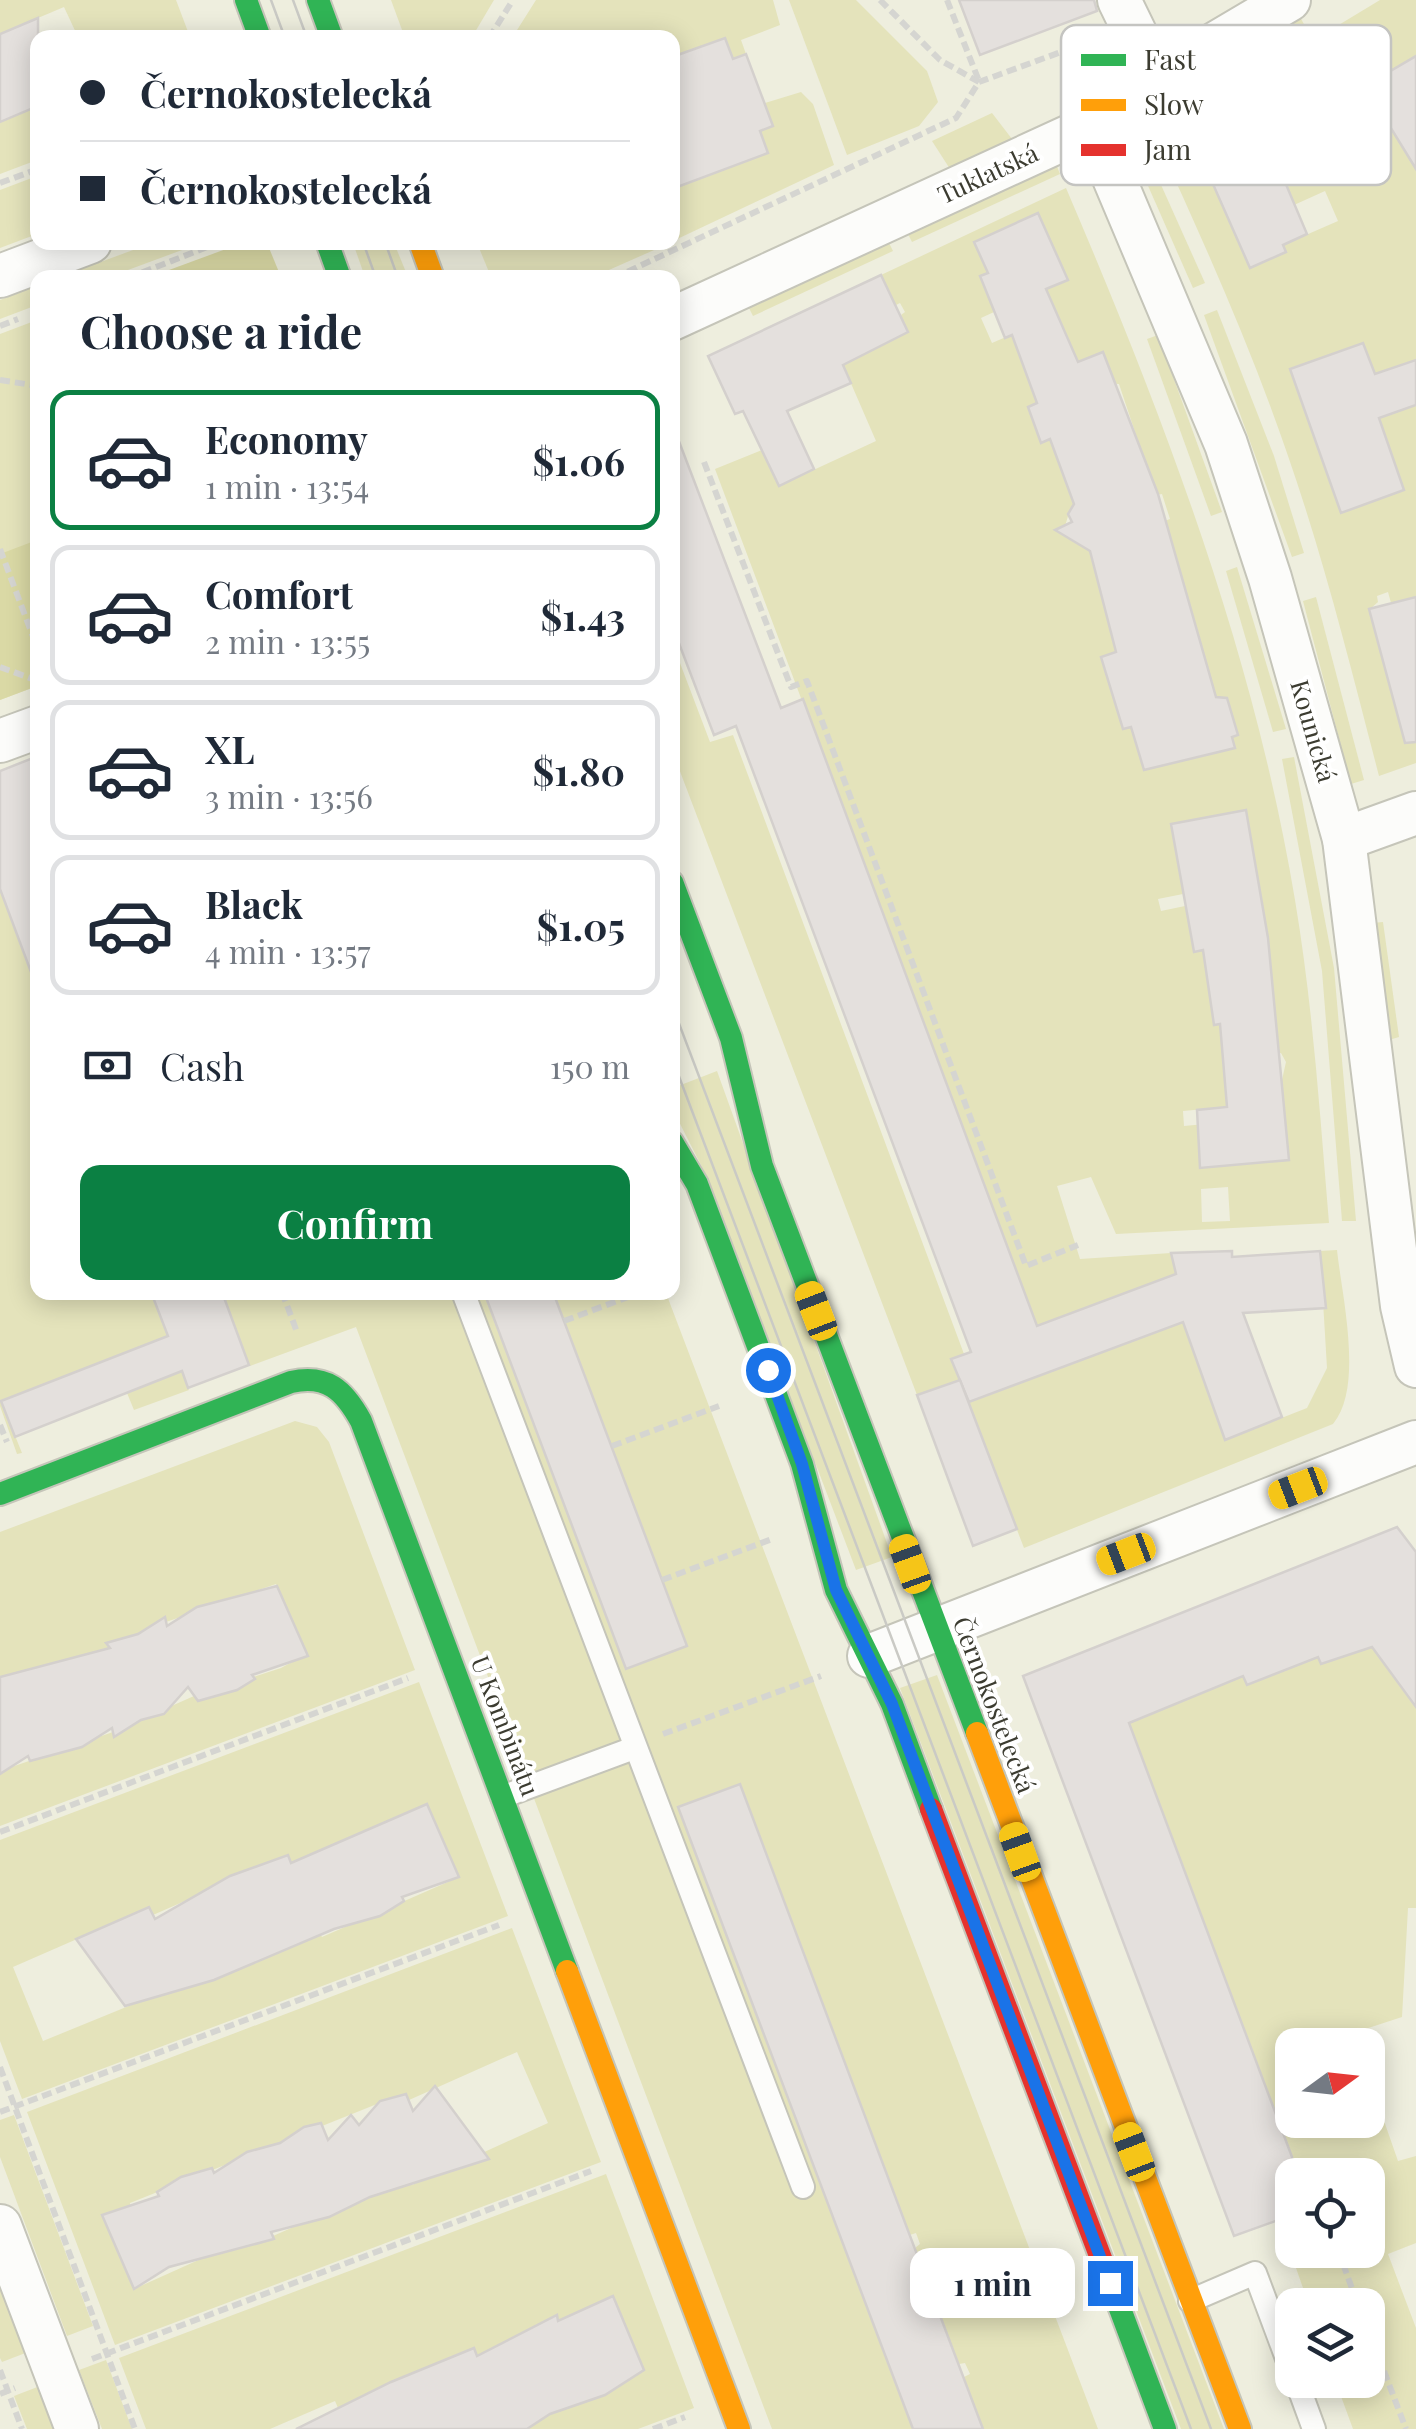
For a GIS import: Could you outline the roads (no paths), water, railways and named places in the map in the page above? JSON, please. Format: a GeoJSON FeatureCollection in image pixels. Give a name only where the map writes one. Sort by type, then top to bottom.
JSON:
{"type":"FeatureCollection","features":[{"type":"Feature","properties":{"kind":"main road"},"geometry":{"type":"LineString","coordinates":[[246,0],[257,30]]}},
{"type":"Feature","properties":{"kind":"main road"},"geometry":{"type":"LineString","coordinates":[[318,0],[329,30]]}},
{"type":"Feature","properties":{"kind":"main road","name":"Černokostelecká"},"geometry":{"type":"LineString","coordinates":[[680,903],[732,1038],[762,1166],[1240,2429]]}},
{"type":"Feature","properties":{"kind":"main road"},"geometry":{"type":"LineString","coordinates":[[680,1155],[697,1184],[802,1464],[836,1590],[892,1704],[1165,2429]]}},
{"type":"Feature","properties":{"kind":"main road","name":"U Kombinátu"},"geometry":{"type":"LineString","coordinates":[[0,1494],[291,1382],[307,1378],[342,1387],[362,1421],[739,2429]]}},
{"type":"Feature","properties":{"kind":"street","name":"Tuklatská"},"geometry":{"type":"LineString","coordinates":[[1247,25],[1289,0]]}},
{"type":"Feature","properties":{"kind":"street","name":"Tuklatská"},"geometry":{"type":"LineString","coordinates":[[680,315],[1061,140]]}},
{"type":"Feature","properties":{"kind":"street","name":"Kounická"},"geometry":{"type":"LineString","coordinates":[[1117,185],[1226,444],[1270,578],[1344,839],[1402,1306],[1416,1366]]}},
{"type":"Feature","properties":{"kind":"street"},"geometry":{"type":"LineString","coordinates":[[0,276],[69,250]]}},
{"type":"Feature","properties":{"kind":"street"},"geometry":{"type":"LineString","coordinates":[[0,741],[30,730]]}},
{"type":"Feature","properties":{"kind":"street"},"geometry":{"type":"LineString","coordinates":[[1344,839],[1416,813]]}},
{"type":"Feature","properties":{"kind":"street"},"geometry":{"type":"LineString","coordinates":[[869,1656],[1416,1442]]}},
{"type":"Feature","properties":{"kind":"street"},"geometry":{"type":"LineString","coordinates":[[0,2226],[76,2429]]}},
{"type":"Feature","properties":{"kind":"lane"},"geometry":{"type":"LineString","coordinates":[[466,1300],[803,2187]]}},
{"type":"Feature","properties":{"kind":"lane"},"geometry":{"type":"LineString","coordinates":[[502,1797],[634,1748]]}},
{"type":"Feature","properties":{"kind":"lane"},"geometry":{"type":"LineString","coordinates":[[1190,2301],[1256,2273],[1275,2325]]}},
{"type":"Feature","properties":{"kind":"lane"},"geometry":{"type":"LineString","coordinates":[[1303,2398],[1314,2429]]}},
{"type":"Feature","properties":{"kind":"tram line"},"geometry":{"type":"LineString","coordinates":[[271,0],[282,30]]}},
{"type":"Feature","properties":{"kind":"tram line"},"geometry":{"type":"LineString","coordinates":[[293,0],[304,30]]}},
{"type":"Feature","properties":{"kind":"tram line"},"geometry":{"type":"LineString","coordinates":[[366,250],[373,270]]}},
{"type":"Feature","properties":{"kind":"tram line"},"geometry":{"type":"LineString","coordinates":[[388,250],[395,270]]}},
{"type":"Feature","properties":{"kind":"tram line"},"geometry":{"type":"LineString","coordinates":[[680,1026],[1211,2429]]}},
{"type":"Feature","properties":{"kind":"tram line"},"geometry":{"type":"LineString","coordinates":[[680,1079],[1191,2429]]}}]}
